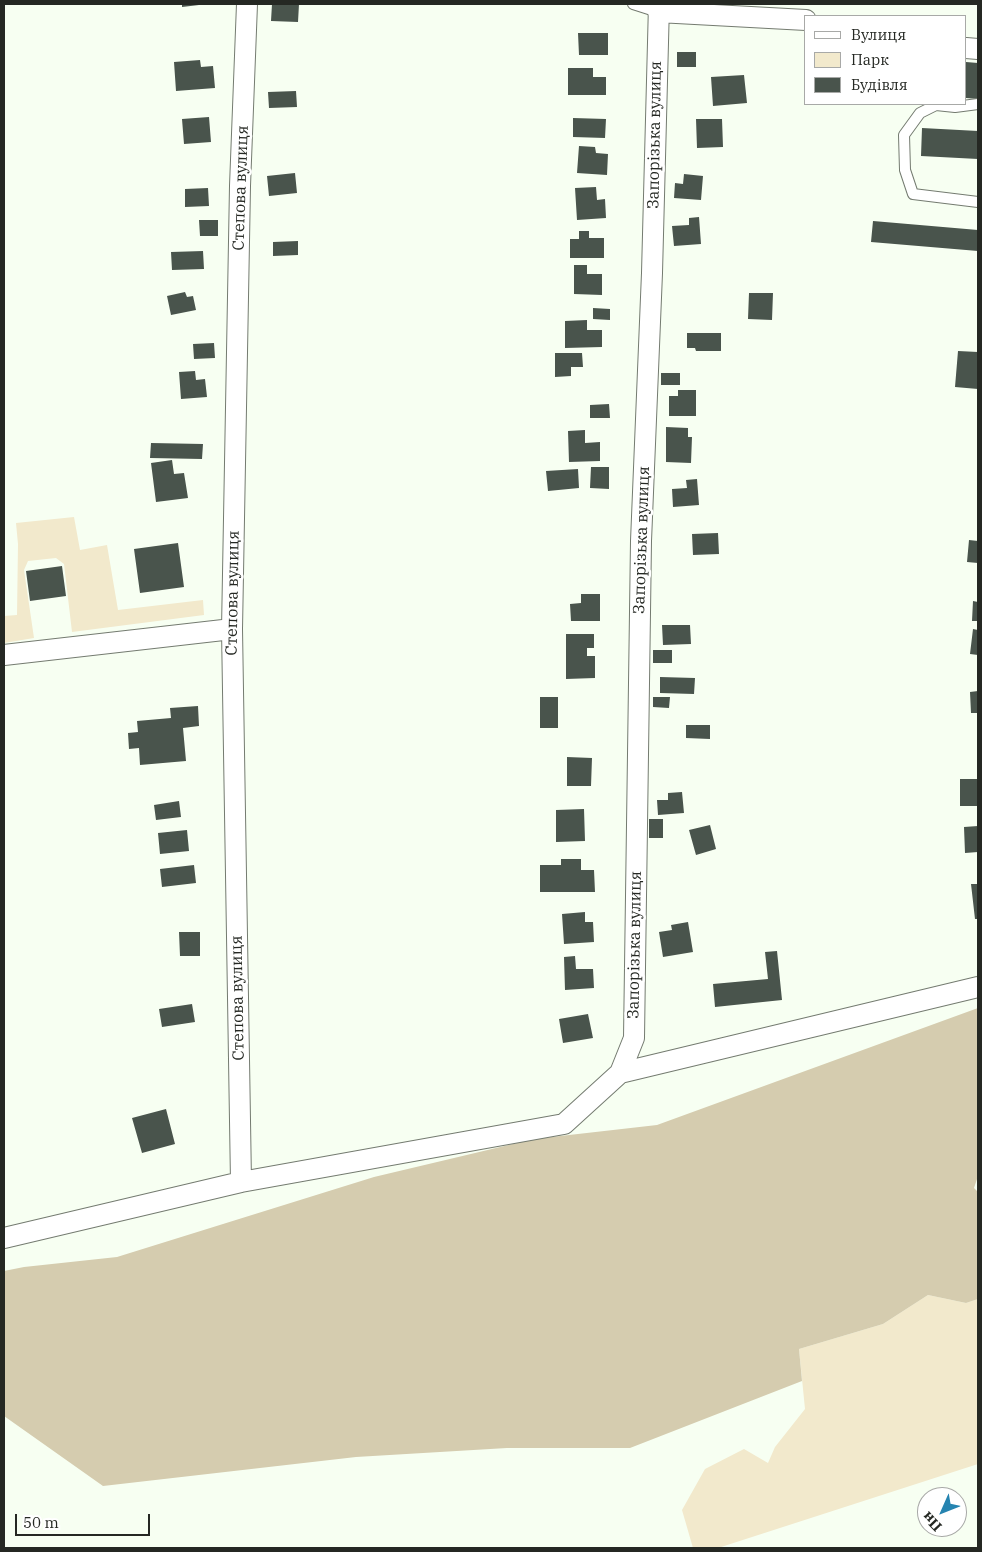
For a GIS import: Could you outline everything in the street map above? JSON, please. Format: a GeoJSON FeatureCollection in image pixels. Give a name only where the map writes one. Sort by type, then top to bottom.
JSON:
{"type":"FeatureCollection","features":[{"type":"Feature","properties":{"kind":"street","name":"Степова вулиця"},"geometry":{"type":"LineString","coordinates":[[241,1182],[232,629],[240,196],[247,4]]}},
{"type":"Feature","properties":{"kind":"street"},"geometry":{"type":"LineString","coordinates":[[658,8],[804,20]]}},
{"type":"Feature","properties":{"kind":"street","name":"Запорізька вулиця"},"geometry":{"type":"LineString","coordinates":[[620,1074],[634,1038],[642,541],[652,273],[658,8]]}},
{"type":"Feature","properties":{"kind":"street"},"geometry":{"type":"LineString","coordinates":[[4,655],[232,629]]}},
{"type":"Feature","properties":{"kind":"street"},"geometry":{"type":"LineString","coordinates":[[4,1238],[241,1182],[564,1124],[620,1074],[978,987]]}},
{"type":"Feature","properties":{"kind":"lane"},"geometry":{"type":"LineString","coordinates":[[633,4],[658,8]]}},
{"type":"Feature","properties":{"kind":"lane"},"geometry":{"type":"LineString","coordinates":[[978,104],[955,107],[936,105],[920,113],[904,135],[905,170],[914,194],[978,202]]}},
{"type":"Feature","properties":{"kind":"green space"},"geometry":{"type":"Polygon","coordinates":[[[74,517],[80,550],[107,545],[118,610],[203,600],[204,615],[72,632],[64,564],[56,558],[28,561],[24,570],[34,638],[4,643],[4,616],[17,615],[18,544],[16,523],[74,517]]]}},
{"type":"Feature","properties":{"kind":"green space"},"geometry":{"type":"Polygon","coordinates":[[[928,1295],[966,1303],[978,1299],[978,1464],[718,1548],[693,1548],[682,1510],[705,1469],[744,1449],[768,1463],[775,1447],[805,1409],[799,1349],[883,1324],[928,1295]]]}},
{"type":"Feature","properties":{"kind":"shaded area"},"geometry":{"type":"Polygon","coordinates":[[[978,1008],[978,1176],[974,1188],[978,1192],[978,1299],[966,1303],[928,1295],[883,1324],[799,1349],[802,1381],[630,1448],[507,1448],[356,1457],[103,1486],[4,1416],[4,1271],[24,1267],[117,1257],[374,1177],[534,1139],[657,1125],[978,1008]]]}},
{"type":"Feature","properties":{"kind":"building"},"geometry":{"type":"Polygon","coordinates":[[[182,4],[199,4],[199,5],[182,7],[182,4]]]}},
{"type":"Feature","properties":{"kind":"building"},"geometry":{"type":"Polygon","coordinates":[[[272,4],[299,4],[298,22],[271,21],[272,4]]]}},
{"type":"Feature","properties":{"kind":"building"},"geometry":{"type":"Polygon","coordinates":[[[578,33],[608,33],[608,55],[579,55],[578,33]]]}},
{"type":"Feature","properties":{"kind":"building"},"geometry":{"type":"Polygon","coordinates":[[[677,52],[696,52],[696,67],[677,67],[677,52]]]}},
{"type":"Feature","properties":{"kind":"building"},"geometry":{"type":"Polygon","coordinates":[[[200,60],[201,67],[213,66],[215,88],[176,91],[174,62],[200,60]]]}},
{"type":"Feature","properties":{"kind":"building"},"geometry":{"type":"Polygon","coordinates":[[[967,62],[978,63],[978,99],[967,98],[967,62]]]}},
{"type":"Feature","properties":{"kind":"building"},"geometry":{"type":"Polygon","coordinates":[[[568,68],[593,68],[593,77],[606,77],[606,95],[568,95],[568,68]]]}},
{"type":"Feature","properties":{"kind":"building"},"geometry":{"type":"Polygon","coordinates":[[[744,75],[747,103],[713,106],[711,77],[744,75]]]}},
{"type":"Feature","properties":{"kind":"building"},"geometry":{"type":"Polygon","coordinates":[[[296,91],[297,107],[269,108],[268,92],[296,91]]]}},
{"type":"Feature","properties":{"kind":"building"},"geometry":{"type":"Polygon","coordinates":[[[209,117],[211,142],[184,144],[182,119],[209,117]]]}},
{"type":"Feature","properties":{"kind":"building"},"geometry":{"type":"Polygon","coordinates":[[[573,118],[606,119],[605,138],[573,137],[573,118]]]}},
{"type":"Feature","properties":{"kind":"building"},"geometry":{"type":"Polygon","coordinates":[[[696,119],[722,119],[723,147],[697,148],[696,119]]]}},
{"type":"Feature","properties":{"kind":"building"},"geometry":{"type":"Polygon","coordinates":[[[922,128],[978,131],[978,159],[921,156],[922,128]]]}},
{"type":"Feature","properties":{"kind":"building"},"geometry":{"type":"Polygon","coordinates":[[[579,146],[595,147],[596,153],[608,154],[607,175],[577,173],[579,146]]]}},
{"type":"Feature","properties":{"kind":"building"},"geometry":{"type":"Polygon","coordinates":[[[295,173],[297,193],[269,196],[267,176],[295,173]]]}},
{"type":"Feature","properties":{"kind":"building"},"geometry":{"type":"Polygon","coordinates":[[[684,174],[703,176],[701,200],[674,198],[675,183],[683,184],[684,174]]]}},
{"type":"Feature","properties":{"kind":"building"},"geometry":{"type":"Polygon","coordinates":[[[596,187],[597,200],[605,199],[606,218],[577,220],[575,188],[596,187]]]}},
{"type":"Feature","properties":{"kind":"building"},"geometry":{"type":"Polygon","coordinates":[[[208,188],[209,206],[185,207],[185,189],[208,188]]]}},
{"type":"Feature","properties":{"kind":"building"},"geometry":{"type":"Polygon","coordinates":[[[699,217],[701,244],[674,246],[672,226],[689,225],[689,218],[699,217]]]}},
{"type":"Feature","properties":{"kind":"building"},"geometry":{"type":"Polygon","coordinates":[[[199,220],[218,220],[218,236],[200,236],[199,220]]]}},
{"type":"Feature","properties":{"kind":"building"},"geometry":{"type":"Polygon","coordinates":[[[873,221],[978,230],[978,251],[871,242],[873,221]]]}},
{"type":"Feature","properties":{"kind":"building"},"geometry":{"type":"Polygon","coordinates":[[[579,231],[589,231],[589,238],[604,238],[604,258],[570,258],[570,239],[579,239],[579,231]]]}},
{"type":"Feature","properties":{"kind":"building"},"geometry":{"type":"Polygon","coordinates":[[[298,241],[298,255],[273,256],[273,242],[298,241]]]}},
{"type":"Feature","properties":{"kind":"building"},"geometry":{"type":"Polygon","coordinates":[[[203,251],[204,269],[172,270],[171,252],[203,251]]]}},
{"type":"Feature","properties":{"kind":"building"},"geometry":{"type":"Polygon","coordinates":[[[574,265],[587,265],[587,274],[602,274],[602,295],[574,294],[574,265]]]}},
{"type":"Feature","properties":{"kind":"building"},"geometry":{"type":"Polygon","coordinates":[[[185,292],[187,297],[193,296],[196,310],[171,315],[167,296],[185,292]]]}},
{"type":"Feature","properties":{"kind":"building"},"geometry":{"type":"Polygon","coordinates":[[[749,293],[773,293],[772,320],[748,319],[749,293]]]}},
{"type":"Feature","properties":{"kind":"building"},"geometry":{"type":"Polygon","coordinates":[[[593,308],[610,309],[610,320],[593,319],[593,308]]]}},
{"type":"Feature","properties":{"kind":"building"},"geometry":{"type":"Polygon","coordinates":[[[587,320],[587,330],[602,330],[602,347],[565,348],[565,321],[587,320]]]}},
{"type":"Feature","properties":{"kind":"building"},"geometry":{"type":"Polygon","coordinates":[[[687,333],[721,333],[721,351],[696,351],[695,348],[687,348],[687,333]]]}},
{"type":"Feature","properties":{"kind":"building"},"geometry":{"type":"Polygon","coordinates":[[[214,343],[215,358],[194,359],[193,344],[214,343]]]}},
{"type":"Feature","properties":{"kind":"building"},"geometry":{"type":"Polygon","coordinates":[[[958,351],[978,352],[978,389],[955,387],[958,351]]]}},
{"type":"Feature","properties":{"kind":"building"},"geometry":{"type":"Polygon","coordinates":[[[555,353],[582,353],[583,367],[571,367],[571,376],[555,377],[555,353]]]}},
{"type":"Feature","properties":{"kind":"building"},"geometry":{"type":"Polygon","coordinates":[[[195,371],[196,380],[205,379],[207,397],[181,399],[179,372],[195,371]]]}},
{"type":"Feature","properties":{"kind":"building"},"geometry":{"type":"Polygon","coordinates":[[[661,373],[680,373],[680,385],[661,385],[661,373]]]}},
{"type":"Feature","properties":{"kind":"building"},"geometry":{"type":"Polygon","coordinates":[[[678,390],[696,390],[696,416],[669,416],[669,396],[678,396],[678,390]]]}},
{"type":"Feature","properties":{"kind":"building"},"geometry":{"type":"Polygon","coordinates":[[[609,404],[610,418],[590,418],[590,405],[609,404]]]}},
{"type":"Feature","properties":{"kind":"building"},"geometry":{"type":"Polygon","coordinates":[[[666,427],[688,428],[688,437],[692,437],[691,463],[666,462],[666,427]]]}},
{"type":"Feature","properties":{"kind":"building"},"geometry":{"type":"Polygon","coordinates":[[[585,430],[585,443],[600,442],[600,461],[569,462],[568,431],[585,430]]]}},
{"type":"Feature","properties":{"kind":"building"},"geometry":{"type":"Polygon","coordinates":[[[151,443],[203,444],[202,459],[150,458],[151,443]]]}},
{"type":"Feature","properties":{"kind":"building"},"geometry":{"type":"Polygon","coordinates":[[[172,460],[174,474],[184,473],[188,498],[156,502],[151,463],[172,460]]]}},
{"type":"Feature","properties":{"kind":"building"},"geometry":{"type":"Polygon","coordinates":[[[591,467],[609,467],[609,489],[590,488],[591,467]]]}},
{"type":"Feature","properties":{"kind":"building"},"geometry":{"type":"Polygon","coordinates":[[[578,469],[579,488],[548,491],[546,471],[578,469]]]}},
{"type":"Feature","properties":{"kind":"building"},"geometry":{"type":"Polygon","coordinates":[[[697,479],[699,505],[673,507],[672,489],[687,488],[686,480],[697,479]]]}},
{"type":"Feature","properties":{"kind":"building"},"geometry":{"type":"Polygon","coordinates":[[[718,533],[719,554],[693,555],[692,534],[718,533]]]}},
{"type":"Feature","properties":{"kind":"building"},"geometry":{"type":"Polygon","coordinates":[[[969,540],[978,541],[978,563],[967,562],[969,540]]]}},
{"type":"Feature","properties":{"kind":"building"},"geometry":{"type":"Polygon","coordinates":[[[178,543],[184,587],[140,593],[134,549],[178,543]]]}},
{"type":"Feature","properties":{"kind":"building"},"geometry":{"type":"Polygon","coordinates":[[[62,566],[66,596],[30,601],[26,571],[62,566]]]}},
{"type":"Feature","properties":{"kind":"building"},"geometry":{"type":"Polygon","coordinates":[[[581,594],[600,594],[600,621],[571,621],[570,604],[581,603],[581,594]]]}},
{"type":"Feature","properties":{"kind":"building"},"geometry":{"type":"Polygon","coordinates":[[[973,601],[978,602],[978,621],[972,621],[973,601]]]}},
{"type":"Feature","properties":{"kind":"building"},"geometry":{"type":"Polygon","coordinates":[[[662,625],[690,625],[691,644],[663,645],[662,625]]]}},
{"type":"Feature","properties":{"kind":"building"},"geometry":{"type":"Polygon","coordinates":[[[973,629],[978,630],[978,655],[970,654],[973,629]]]}},
{"type":"Feature","properties":{"kind":"building"},"geometry":{"type":"Polygon","coordinates":[[[566,634],[594,634],[594,648],[587,648],[587,656],[595,656],[595,678],[566,679],[566,634]]]}},
{"type":"Feature","properties":{"kind":"building"},"geometry":{"type":"Polygon","coordinates":[[[653,650],[672,650],[672,663],[653,663],[653,650]]]}},
{"type":"Feature","properties":{"kind":"building"},"geometry":{"type":"Polygon","coordinates":[[[660,677],[695,678],[694,694],[660,693],[660,677]]]}},
{"type":"Feature","properties":{"kind":"building"},"geometry":{"type":"Polygon","coordinates":[[[978,691],[978,713],[971,713],[970,692],[978,691]]]}},
{"type":"Feature","properties":{"kind":"building"},"geometry":{"type":"Polygon","coordinates":[[[540,697],[558,697],[558,728],[540,728],[540,697]]]}},
{"type":"Feature","properties":{"kind":"building"},"geometry":{"type":"Polygon","coordinates":[[[653,697],[670,697],[669,708],[653,707],[653,697]]]}},
{"type":"Feature","properties":{"kind":"building"},"geometry":{"type":"Polygon","coordinates":[[[198,706],[199,726],[183,728],[186,761],[140,765],[139,748],[129,749],[128,733],[138,732],[137,721],[171,718],[170,708],[198,706]]]}},
{"type":"Feature","properties":{"kind":"building"},"geometry":{"type":"Polygon","coordinates":[[[686,725],[710,725],[710,739],[686,738],[686,725]]]}},
{"type":"Feature","properties":{"kind":"building"},"geometry":{"type":"Polygon","coordinates":[[[567,757],[592,758],[591,786],[567,786],[567,757]]]}},
{"type":"Feature","properties":{"kind":"building"},"geometry":{"type":"Polygon","coordinates":[[[960,779],[977,779],[978,806],[960,806],[960,779]]]}},
{"type":"Feature","properties":{"kind":"building"},"geometry":{"type":"Polygon","coordinates":[[[682,792],[684,813],[658,815],[657,800],[668,800],[668,793],[682,792]]]}},
{"type":"Feature","properties":{"kind":"building"},"geometry":{"type":"Polygon","coordinates":[[[179,801],[181,817],[156,820],[154,805],[179,801]]]}},
{"type":"Feature","properties":{"kind":"building"},"geometry":{"type":"Polygon","coordinates":[[[584,809],[585,841],[556,842],[556,810],[584,809]]]}},
{"type":"Feature","properties":{"kind":"building"},"geometry":{"type":"Polygon","coordinates":[[[649,819],[663,819],[663,838],[649,838],[649,819]]]}},
{"type":"Feature","properties":{"kind":"building"},"geometry":{"type":"Polygon","coordinates":[[[710,825],[716,849],[696,855],[689,830],[710,825]]]}},
{"type":"Feature","properties":{"kind":"building"},"geometry":{"type":"Polygon","coordinates":[[[978,826],[978,852],[965,853],[964,827],[978,826]]]}},
{"type":"Feature","properties":{"kind":"building"},"geometry":{"type":"Polygon","coordinates":[[[187,830],[189,851],[160,854],[158,833],[187,830]]]}},
{"type":"Feature","properties":{"kind":"building"},"geometry":{"type":"Polygon","coordinates":[[[561,859],[581,859],[581,870],[594,870],[595,892],[540,892],[540,865],[561,865],[561,859]]]}},
{"type":"Feature","properties":{"kind":"building"},"geometry":{"type":"Polygon","coordinates":[[[194,865],[196,883],[162,887],[160,869],[194,865]]]}},
{"type":"Feature","properties":{"kind":"building"},"geometry":{"type":"Polygon","coordinates":[[[971,884],[978,884],[978,919],[975,919],[971,884]]]}},
{"type":"Feature","properties":{"kind":"building"},"geometry":{"type":"Polygon","coordinates":[[[585,912],[585,922],[593,922],[594,942],[564,944],[562,914],[585,912]]]}},
{"type":"Feature","properties":{"kind":"building"},"geometry":{"type":"Polygon","coordinates":[[[688,922],[693,952],[663,957],[659,932],[672,930],[671,925],[688,922]]]}},
{"type":"Feature","properties":{"kind":"building"},"geometry":{"type":"Polygon","coordinates":[[[179,932],[200,932],[200,956],[180,956],[179,932]]]}},
{"type":"Feature","properties":{"kind":"building"},"geometry":{"type":"Polygon","coordinates":[[[777,951],[782,1000],[715,1007],[713,984],[768,979],[765,952],[777,951]]]}},
{"type":"Feature","properties":{"kind":"building"},"geometry":{"type":"Polygon","coordinates":[[[575,956],[576,969],[593,969],[594,988],[565,990],[564,957],[575,956]]]}},
{"type":"Feature","properties":{"kind":"building"},"geometry":{"type":"Polygon","coordinates":[[[192,1004],[195,1022],[162,1027],[159,1009],[192,1004]]]}},
{"type":"Feature","properties":{"kind":"building"},"geometry":{"type":"Polygon","coordinates":[[[588,1014],[593,1038],[563,1043],[559,1019],[588,1014]]]}},
{"type":"Feature","properties":{"kind":"building"},"geometry":{"type":"Polygon","coordinates":[[[166,1109],[175,1144],[142,1153],[132,1118],[166,1109]]]}}]}
